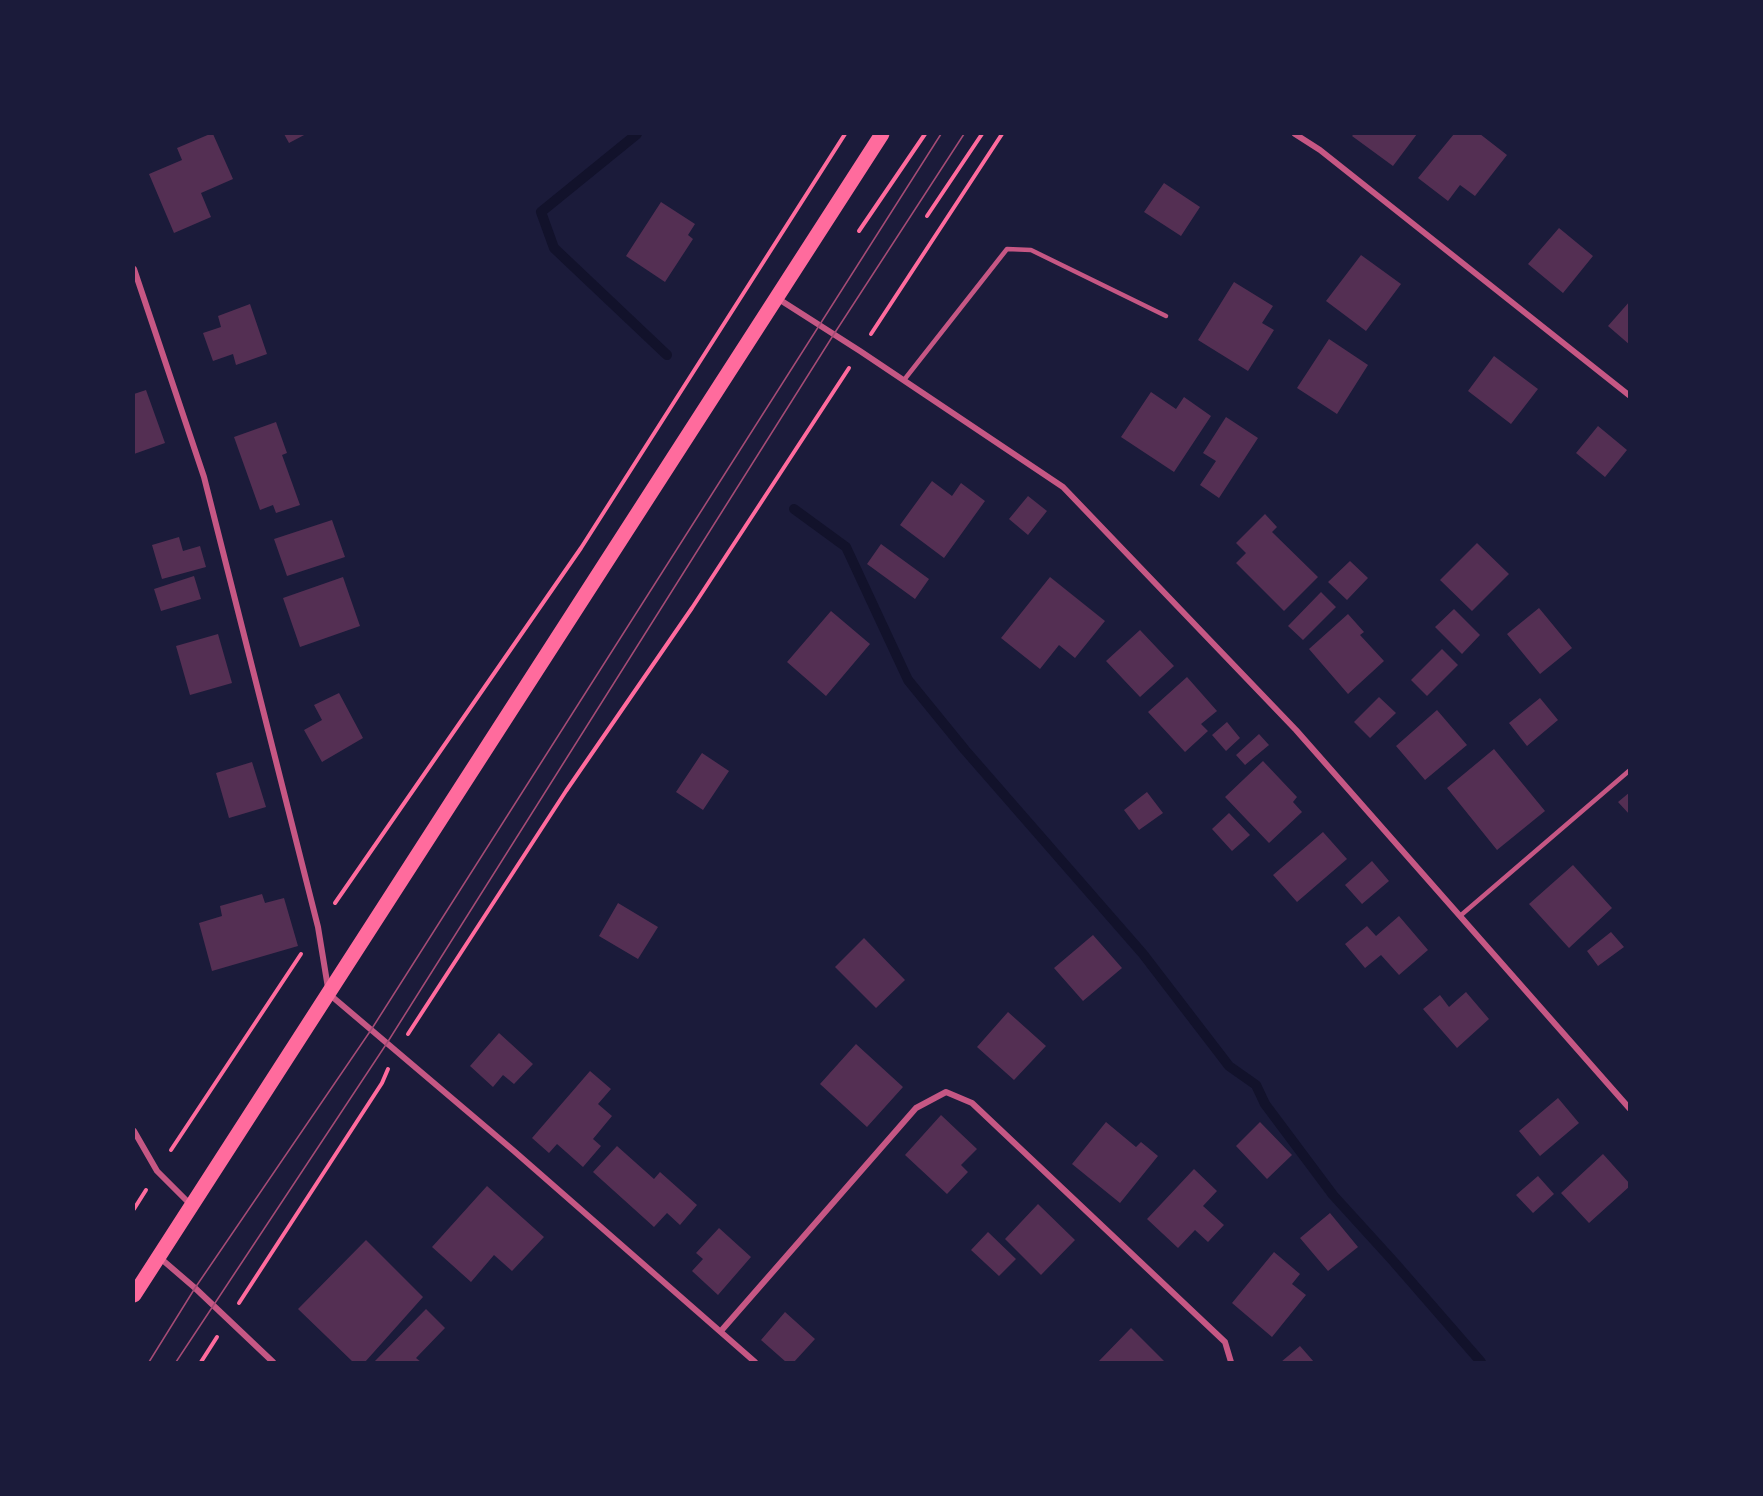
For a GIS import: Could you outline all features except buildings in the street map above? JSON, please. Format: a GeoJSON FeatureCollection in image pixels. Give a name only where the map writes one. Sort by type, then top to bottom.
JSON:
{"type":"FeatureCollection","features":[{"type":"Feature","properties":{"kind":"main road"},"geometry":{"type":"LineString","coordinates":[[134,1295],[882,134]]}},
{"type":"Feature","properties":{"kind":"street"},"geometry":{"type":"LineString","coordinates":[[1295,134],[1330,157],[1629,396]]}},
{"type":"Feature","properties":{"kind":"street"},"geometry":{"type":"LineString","coordinates":[[134,269],[204,477],[318,927],[329,994],[397,1050],[755,1362]]}},
{"type":"Feature","properties":{"kind":"street"},"geometry":{"type":"LineString","coordinates":[[777,297],[1063,487],[1296,729],[1629,1109]]}},
{"type":"Feature","properties":{"kind":"street"},"geometry":{"type":"LineString","coordinates":[[721,1331],[916,1108],[946,1092],[972,1103],[1225,1342],[1231,1362]]}},
{"type":"Feature","properties":{"kind":"street"},"geometry":{"type":"LineString","coordinates":[[134,1131],[157,1171],[191,1205]]}},
{"type":"Feature","properties":{"kind":"street"},"geometry":{"type":"LineString","coordinates":[[158,1257],[273,1362]]}},
{"type":"Feature","properties":{"kind":"lane"},"geometry":{"type":"LineString","coordinates":[[904,380],[1007,249],[1031,250],[1166,316]]}},
{"type":"Feature","properties":{"kind":"lane"},"geometry":{"type":"LineString","coordinates":[[1460,916],[1629,770]]}},
{"type":"Feature","properties":{"kind":"path"},"geometry":{"type":"LineString","coordinates":[[134,1209],[318,927],[581,548],[844,134]]}},
{"type":"Feature","properties":{"kind":"path"},"geometry":{"type":"LineString","coordinates":[[859,231],[925,134]]}},
{"type":"Feature","properties":{"kind":"path"},"geometry":{"type":"LineString","coordinates":[[927,216],[982,134]]}},
{"type":"Feature","properties":{"kind":"path"},"geometry":{"type":"LineString","coordinates":[[201,1362],[382,1083],[397,1050],[566,791],[692,608],[1002,134]]}},
{"type":"Feature","properties":{"kind":"waterway"},"geometry":{"type":"LineString","coordinates":[[637,134],[541,212],[554,248],[667,355]]}},
{"type":"Feature","properties":{"kind":"waterway"},"geometry":{"type":"LineString","coordinates":[[794,509],[846,547],[908,680],[965,750],[1143,954],[1229,1066],[1256,1085],[1265,1104],[1333,1195],[1481,1362]]}},
{"type":"Feature","properties":{"kind":"tram line"},"geometry":{"type":"LineString","coordinates":[[149,1362],[195,1288],[371,1030],[941,134]]}},
{"type":"Feature","properties":{"kind":"tram line"},"geometry":{"type":"LineString","coordinates":[[176,1362],[387,1043],[834,334],[964,134]]}}]}
